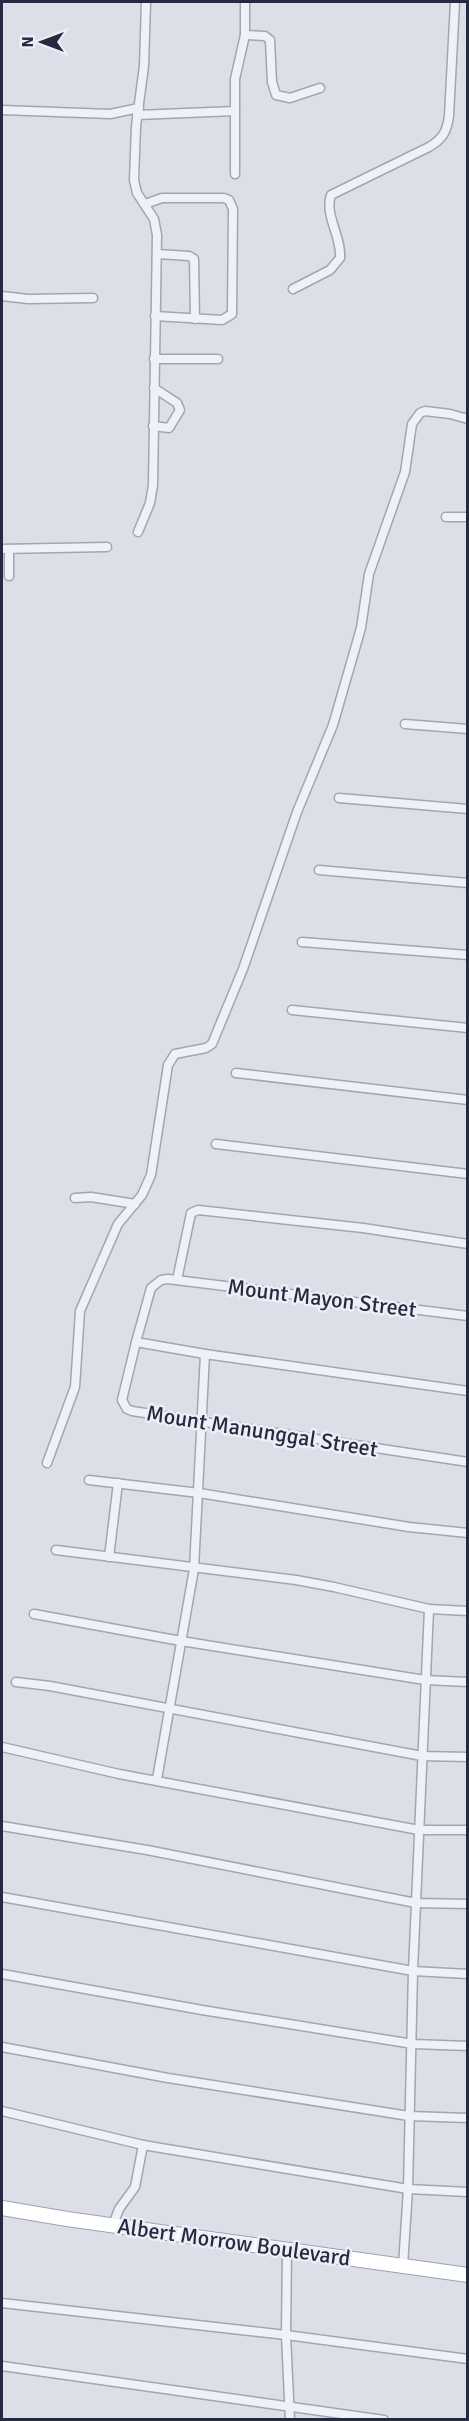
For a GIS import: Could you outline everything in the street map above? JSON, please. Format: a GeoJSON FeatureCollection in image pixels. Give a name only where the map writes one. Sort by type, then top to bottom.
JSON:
{"type":"FeatureCollection","features":[{"type":"Feature","properties":{"kind":"main road","name":"Albert Morrow Boulevard"},"geometry":{"type":"LineString","coordinates":[[2,2208],[468,2275]]}},
{"type":"Feature","properties":{"kind":"street"},"geometry":{"type":"LineString","coordinates":[[138,532],[150,503],[153,486],[157,254],[156,226],[145,204],[136,193],[134,180],[138,112],[144,66],[146,2]]}},
{"type":"Feature","properties":{"kind":"street"},"geometry":{"type":"LineString","coordinates":[[235,174],[235,79],[245,35],[245,2]]}},
{"type":"Feature","properties":{"kind":"street"},"geometry":{"type":"LineString","coordinates":[[293,289],[330,270],[340,258],[340,242],[329,205],[331,195],[429,147],[441,139],[445,133],[449,116],[455,2]]}},
{"type":"Feature","properties":{"kind":"street"},"geometry":{"type":"LineString","coordinates":[[245,35],[265,36],[270,40],[272,82],[276,95],[290,98],[320,88]]}},
{"type":"Feature","properties":{"kind":"street"},"geometry":{"type":"LineString","coordinates":[[2,110],[110,114],[235,111]]}},
{"type":"Feature","properties":{"kind":"street"},"geometry":{"type":"LineString","coordinates":[[145,204],[162,198],[218,197],[224,198],[233,209],[231,314],[222,320],[155,316]]}},
{"type":"Feature","properties":{"kind":"street"},"geometry":{"type":"LineString","coordinates":[[157,254],[189,256],[194,259],[195,319]]}},
{"type":"Feature","properties":{"kind":"street"},"geometry":{"type":"LineString","coordinates":[[2,296],[28,299],[93,298]]}},
{"type":"Feature","properties":{"kind":"street"},"geometry":{"type":"LineString","coordinates":[[154,359],[218,359]]}},
{"type":"Feature","properties":{"kind":"street"},"geometry":{"type":"LineString","coordinates":[[153,426],[166,429],[172,426],[180,410],[179,405],[154,388]]}},
{"type":"Feature","properties":{"kind":"street"},"geometry":{"type":"LineString","coordinates":[[47,1463],[75,1387],[80,1311],[118,1224],[142,1195],[151,1175],[168,1065],[175,1054],[207,1048],[216,1038],[250,950],[297,812],[333,725],[360,635],[373,559],[405,472],[412,424],[420,413],[425,411],[468,419]]}},
{"type":"Feature","properties":{"kind":"street"},"geometry":{"type":"LineString","coordinates":[[446,517],[468,517]]}},
{"type":"Feature","properties":{"kind":"street"},"geometry":{"type":"LineString","coordinates":[[9,576],[5,549],[107,547]]}},
{"type":"Feature","properties":{"kind":"street"},"geometry":{"type":"LineString","coordinates":[[405,724],[468,729]]}},
{"type":"Feature","properties":{"kind":"street"},"geometry":{"type":"LineString","coordinates":[[339,798],[468,809]]}},
{"type":"Feature","properties":{"kind":"street"},"geometry":{"type":"LineString","coordinates":[[319,870],[468,883]]}},
{"type":"Feature","properties":{"kind":"street"},"geometry":{"type":"LineString","coordinates":[[302,942],[468,955]]}},
{"type":"Feature","properties":{"kind":"street"},"geometry":{"type":"LineString","coordinates":[[292,1010],[468,1028]]}},
{"type":"Feature","properties":{"kind":"street"},"geometry":{"type":"LineString","coordinates":[[236,1074],[468,1100]]}},
{"type":"Feature","properties":{"kind":"street"},"geometry":{"type":"LineString","coordinates":[[216,1144],[468,1174]]}},
{"type":"Feature","properties":{"kind":"street"},"geometry":{"type":"LineString","coordinates":[[75,1198],[106,1199],[135,1204]]}},
{"type":"Feature","properties":{"kind":"street"},"geometry":{"type":"LineString","coordinates":[[468,1244],[363,1228],[198,1210],[191,1214],[177,1280],[161,1280],[152,1288],[136,1342],[468,1391]]}},
{"type":"Feature","properties":{"kind":"street","name":"Mount Mayon Street"},"geometry":{"type":"LineString","coordinates":[[177,1280],[468,1316]]}},
{"type":"Feature","properties":{"kind":"street","name":"Mount Manunggal Street"},"geometry":{"type":"LineString","coordinates":[[136,1342],[122,1400],[127,1409],[468,1462]]}},
{"type":"Feature","properties":{"kind":"street"},"geometry":{"type":"LineString","coordinates":[[157,1779],[194,1569],[205,1354]]}},
{"type":"Feature","properties":{"kind":"street"},"geometry":{"type":"LineString","coordinates":[[89,1480],[199,1493],[409,1527],[468,1533]]}},
{"type":"Feature","properties":{"kind":"street"},"geometry":{"type":"LineString","coordinates":[[108,1557],[118,1483]]}},
{"type":"Feature","properties":{"kind":"street"},"geometry":{"type":"LineString","coordinates":[[56,1550],[334,1587],[429,1609],[468,1611]]}},
{"type":"Feature","properties":{"kind":"street"},"geometry":{"type":"LineString","coordinates":[[403,2266],[408,2189],[413,1971],[429,1609]]}},
{"type":"Feature","properties":{"kind":"street"},"geometry":{"type":"LineString","coordinates":[[34,1614],[181,1641],[425,1680],[468,1682]]}},
{"type":"Feature","properties":{"kind":"street"},"geometry":{"type":"LineString","coordinates":[[16,1682],[50,1686],[422,1756],[468,1757]]}},
{"type":"Feature","properties":{"kind":"street"},"geometry":{"type":"LineString","coordinates":[[2,1747],[119,1774],[157,1779],[419,1830],[468,1830]]}},
{"type":"Feature","properties":{"kind":"street"},"geometry":{"type":"LineString","coordinates":[[2,1826],[147,1850],[416,1903],[468,1904]]}},
{"type":"Feature","properties":{"kind":"street"},"geometry":{"type":"LineString","coordinates":[[2,1897],[413,1971],[468,1974]]}},
{"type":"Feature","properties":{"kind":"street"},"geometry":{"type":"LineString","coordinates":[[2,1974],[191,2009],[412,2044],[468,2046]]}},
{"type":"Feature","properties":{"kind":"street"},"geometry":{"type":"LineString","coordinates":[[2,2047],[168,2078],[409,2116],[468,2118]]}},
{"type":"Feature","properties":{"kind":"street"},"geometry":{"type":"LineString","coordinates":[[2,2111],[143,2145],[408,2189],[468,2192]]}},
{"type":"Feature","properties":{"kind":"street"},"geometry":{"type":"LineString","coordinates":[[113,2225],[119,2209],[135,2187],[143,2145]]}},
{"type":"Feature","properties":{"kind":"street"},"geometry":{"type":"LineString","coordinates":[[286,2250],[286,2335],[290,2420]]}},
{"type":"Feature","properties":{"kind":"street"},"geometry":{"type":"LineString","coordinates":[[2,2303],[286,2335],[468,2359]]}},
{"type":"Feature","properties":{"kind":"street"},"geometry":{"type":"LineString","coordinates":[[2,2366],[384,2420]]}}]}
